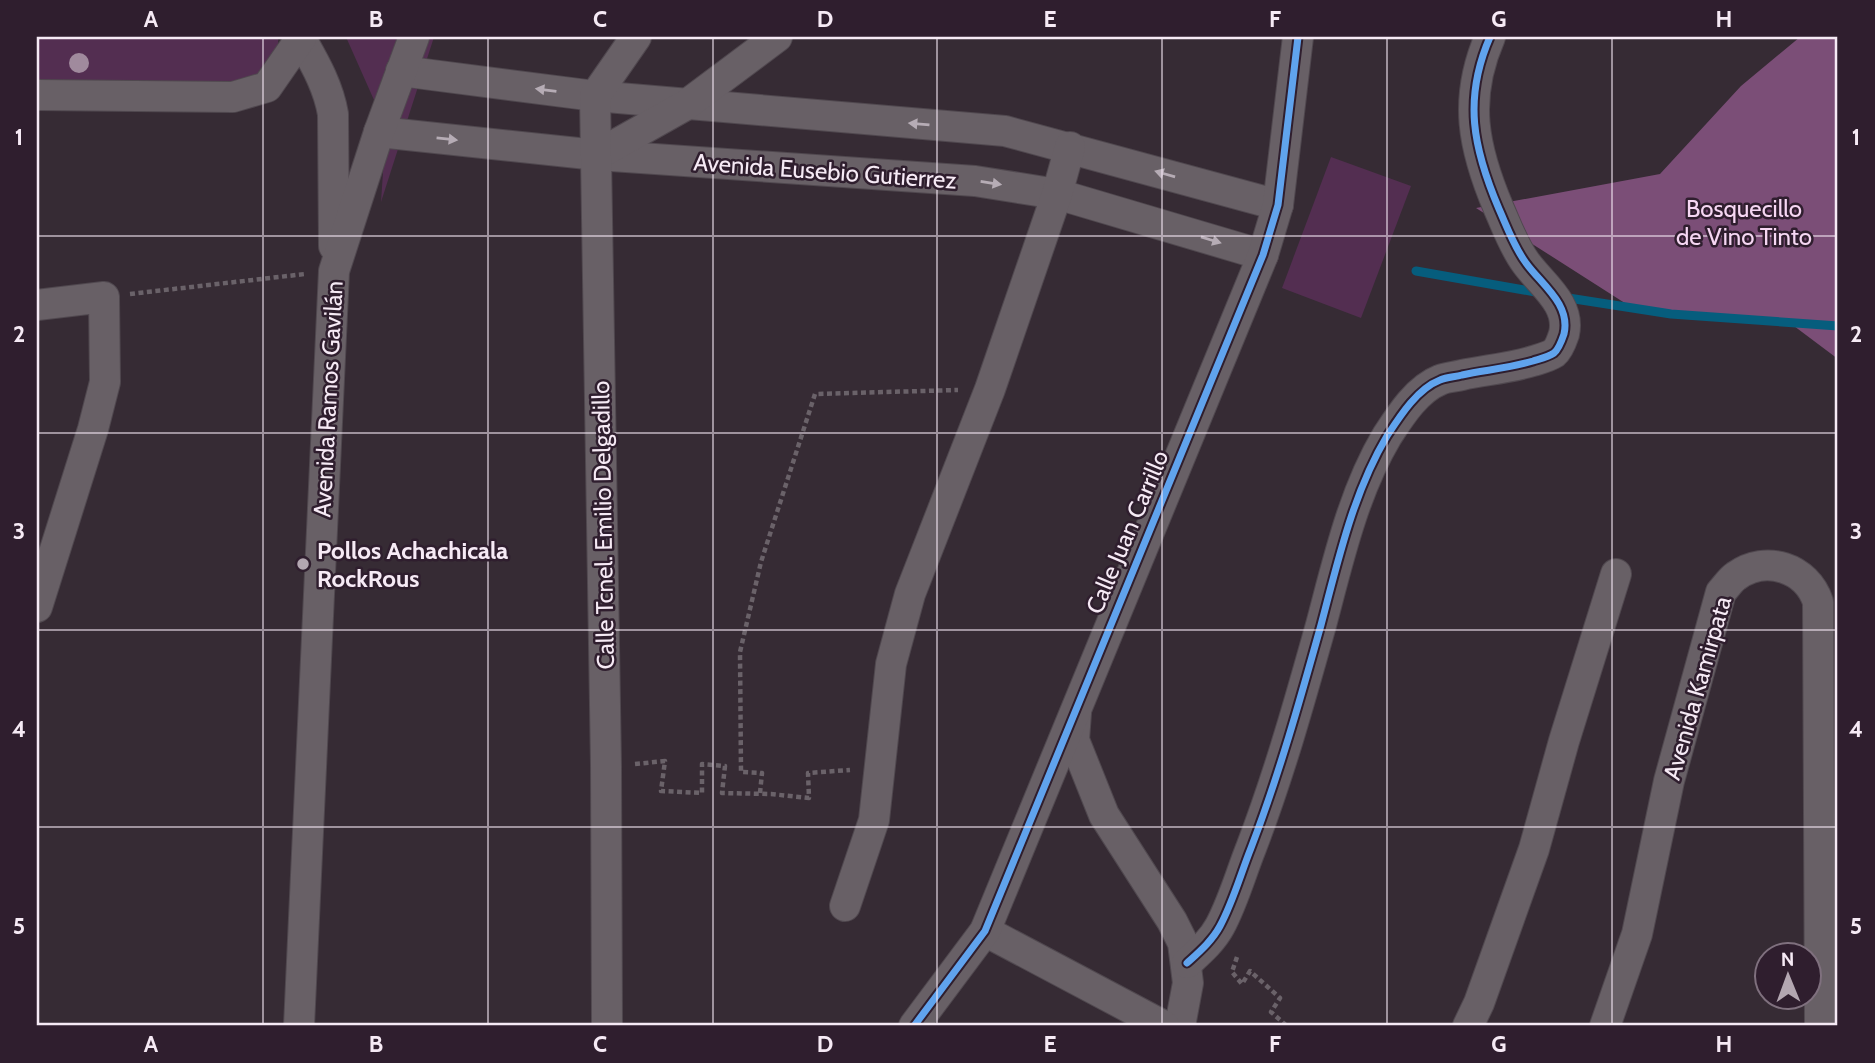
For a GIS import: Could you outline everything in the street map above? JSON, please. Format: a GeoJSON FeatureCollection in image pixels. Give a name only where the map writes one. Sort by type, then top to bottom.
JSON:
{"type":"FeatureCollection","features":[{"type":"Feature","properties":{"kind":"street","name":"Avenida Ramos Gavilán"},"geometry":{"type":"LineString","coordinates":[[299,1026],[334,271],[379,131],[414,37]]}},
{"type":"Feature","properties":{"kind":"street"},"geometry":{"type":"LineString","coordinates":[[595,96],[636,37]]}},
{"type":"Feature","properties":{"kind":"street"},"geometry":{"type":"LineString","coordinates":[[597,155],[686,105],[777,37]]}},
{"type":"Feature","properties":{"kind":"street","name":"Calle Juan Carrillo"},"geometry":{"type":"LineString","coordinates":[[924,1023],[985,931],[1263,255],[1278,205],[1298,37]]}},
{"type":"Feature","properties":{"kind":"street"},"geometry":{"type":"LineString","coordinates":[[1187,963],[1221,925],[1264,815],[1297,711],[1343,546],[1358,500],[1379,450],[1408,406],[1440,380],[1523,364],[1545,357],[1556,352],[1565,331],[1565,321],[1554,296],[1524,262],[1511,237],[1482,162],[1474,132],[1472,106],[1478,68],[1490,37]]}},
{"type":"Feature","properties":{"kind":"street"},"geometry":{"type":"LineString","coordinates":[[37,95],[233,97],[267,87],[301,38],[330,95],[333,114],[334,271]]}},
{"type":"Feature","properties":{"kind":"street"},"geometry":{"type":"LineString","coordinates":[[401,71],[595,96],[1005,131],[1278,205]]}},
{"type":"Feature","properties":{"kind":"street","name":"Calle Tcnel. Emilio Delgadillo"},"geometry":{"type":"LineString","coordinates":[[595,96],[606,766],[607,1026]]}},
{"type":"Feature","properties":{"kind":"street","name":"Avenida Eusebio Gutierrez"},"geometry":{"type":"LineString","coordinates":[[379,131],[597,155],[975,181],[1057,194],[1263,255]]}},
{"type":"Feature","properties":{"kind":"street"},"geometry":{"type":"LineString","coordinates":[[845,906],[874,820],[891,664],[910,594],[990,389],[1057,194],[1070,147]]}},
{"type":"Feature","properties":{"kind":"street"},"geometry":{"type":"LineString","coordinates":[[37,305],[104,297],[106,382],[37,607]]}},
{"type":"Feature","properties":{"kind":"street","name":"Avenida Kamirpata"},"geometry":{"type":"LineString","coordinates":[[1605,1026],[1637,934],[1669,781],[1721,593],[1738,574],[1766,566],[1780,567],[1805,578],[1814,588],[1818,602],[1820,1026]]}},
{"type":"Feature","properties":{"kind":"street"},"geometry":{"type":"LineString","coordinates":[[1468,1026],[1479,1003],[1534,849],[1564,741],[1616,574]]}},
{"type":"Feature","properties":{"kind":"street"},"geometry":{"type":"LineString","coordinates":[[1078,700],[1074,740],[1104,815],[1183,943],[1188,983],[1180,1026]]}},
{"type":"Feature","properties":{"kind":"street"},"geometry":{"type":"LineString","coordinates":[[985,931],[1164,1026]]}},
{"type":"Feature","properties":{"kind":"path"},"geometry":{"type":"LineString","coordinates":[[104,297],[334,271]]}},
{"type":"Feature","properties":{"kind":"path"},"geometry":{"type":"LineString","coordinates":[[760,793],[761,773],[741,772],[740,652],[761,562],[816,394],[990,389]]}},
{"type":"Feature","properties":{"kind":"path"},"geometry":{"type":"LineString","coordinates":[[606,766],[664,761],[661,791],[702,793],[702,764],[725,766],[722,793],[760,793],[809,798],[807,772],[880,768]]}},
{"type":"Feature","properties":{"kind":"path"},"geometry":{"type":"LineString","coordinates":[[1221,925],[1242,941],[1232,972],[1242,984],[1250,971],[1280,998],[1271,1012],[1287,1026]]}},
{"type":"Feature","properties":{"kind":"shaded area"},"geometry":{"type":"Polygon","coordinates":[[[37,37],[278,37],[278,42],[273,59],[262,73],[236,83],[37,80],[37,37]]]}},
{"type":"Feature","properties":{"kind":"shaded area"},"geometry":{"type":"Polygon","coordinates":[[[346,37],[434,37],[381,202],[386,127],[346,37]]]}},
{"type":"Feature","properties":{"kind":"shaded area"},"geometry":{"type":"Polygon","coordinates":[[[1331,157],[1411,186],[1361,318],[1282,288],[1331,157]]]}},
{"type":"Feature","properties":{"kind":"green space","name":"Bosquecillo de Vino Tinto"},"geometry":{"type":"Polygon","coordinates":[[[1800,37],[1838,37],[1838,359],[1786,320],[1631,307],[1476,208],[1660,174],[1741,86],[1800,37]]]}},
{"type":"Feature","properties":{"kind":"waterway"},"geometry":{"type":"LineString","coordinates":[[1416,271],[1541,293]]}},
{"type":"Feature","properties":{"kind":"waterway"},"geometry":{"type":"LineString","coordinates":[[1562,297],[1671,314],[1838,326]]}},
{"type":"Feature","properties":{"kind":"cycle path"},"geometry":{"type":"LineString","coordinates":[[914,1026],[985,931],[1263,255],[1278,205],[1298,37]]}},
{"type":"Feature","properties":{"kind":"cycle path"},"geometry":{"type":"LineString","coordinates":[[1187,963],[1217,931],[1233,897],[1289,737],[1340,552],[1356,504],[1387,436],[1410,404],[1432,384],[1445,378],[1546,357],[1556,351],[1564,334],[1565,323],[1559,304],[1518,250],[1483,165],[1474,103],[1476,81],[1490,37]]}},
{"type":"Feature","properties":{"kind":"place","name":"Pollos Achachicala RockRous"},"geometry":{"type":"Point","coordinates":[303,564]}}]}
